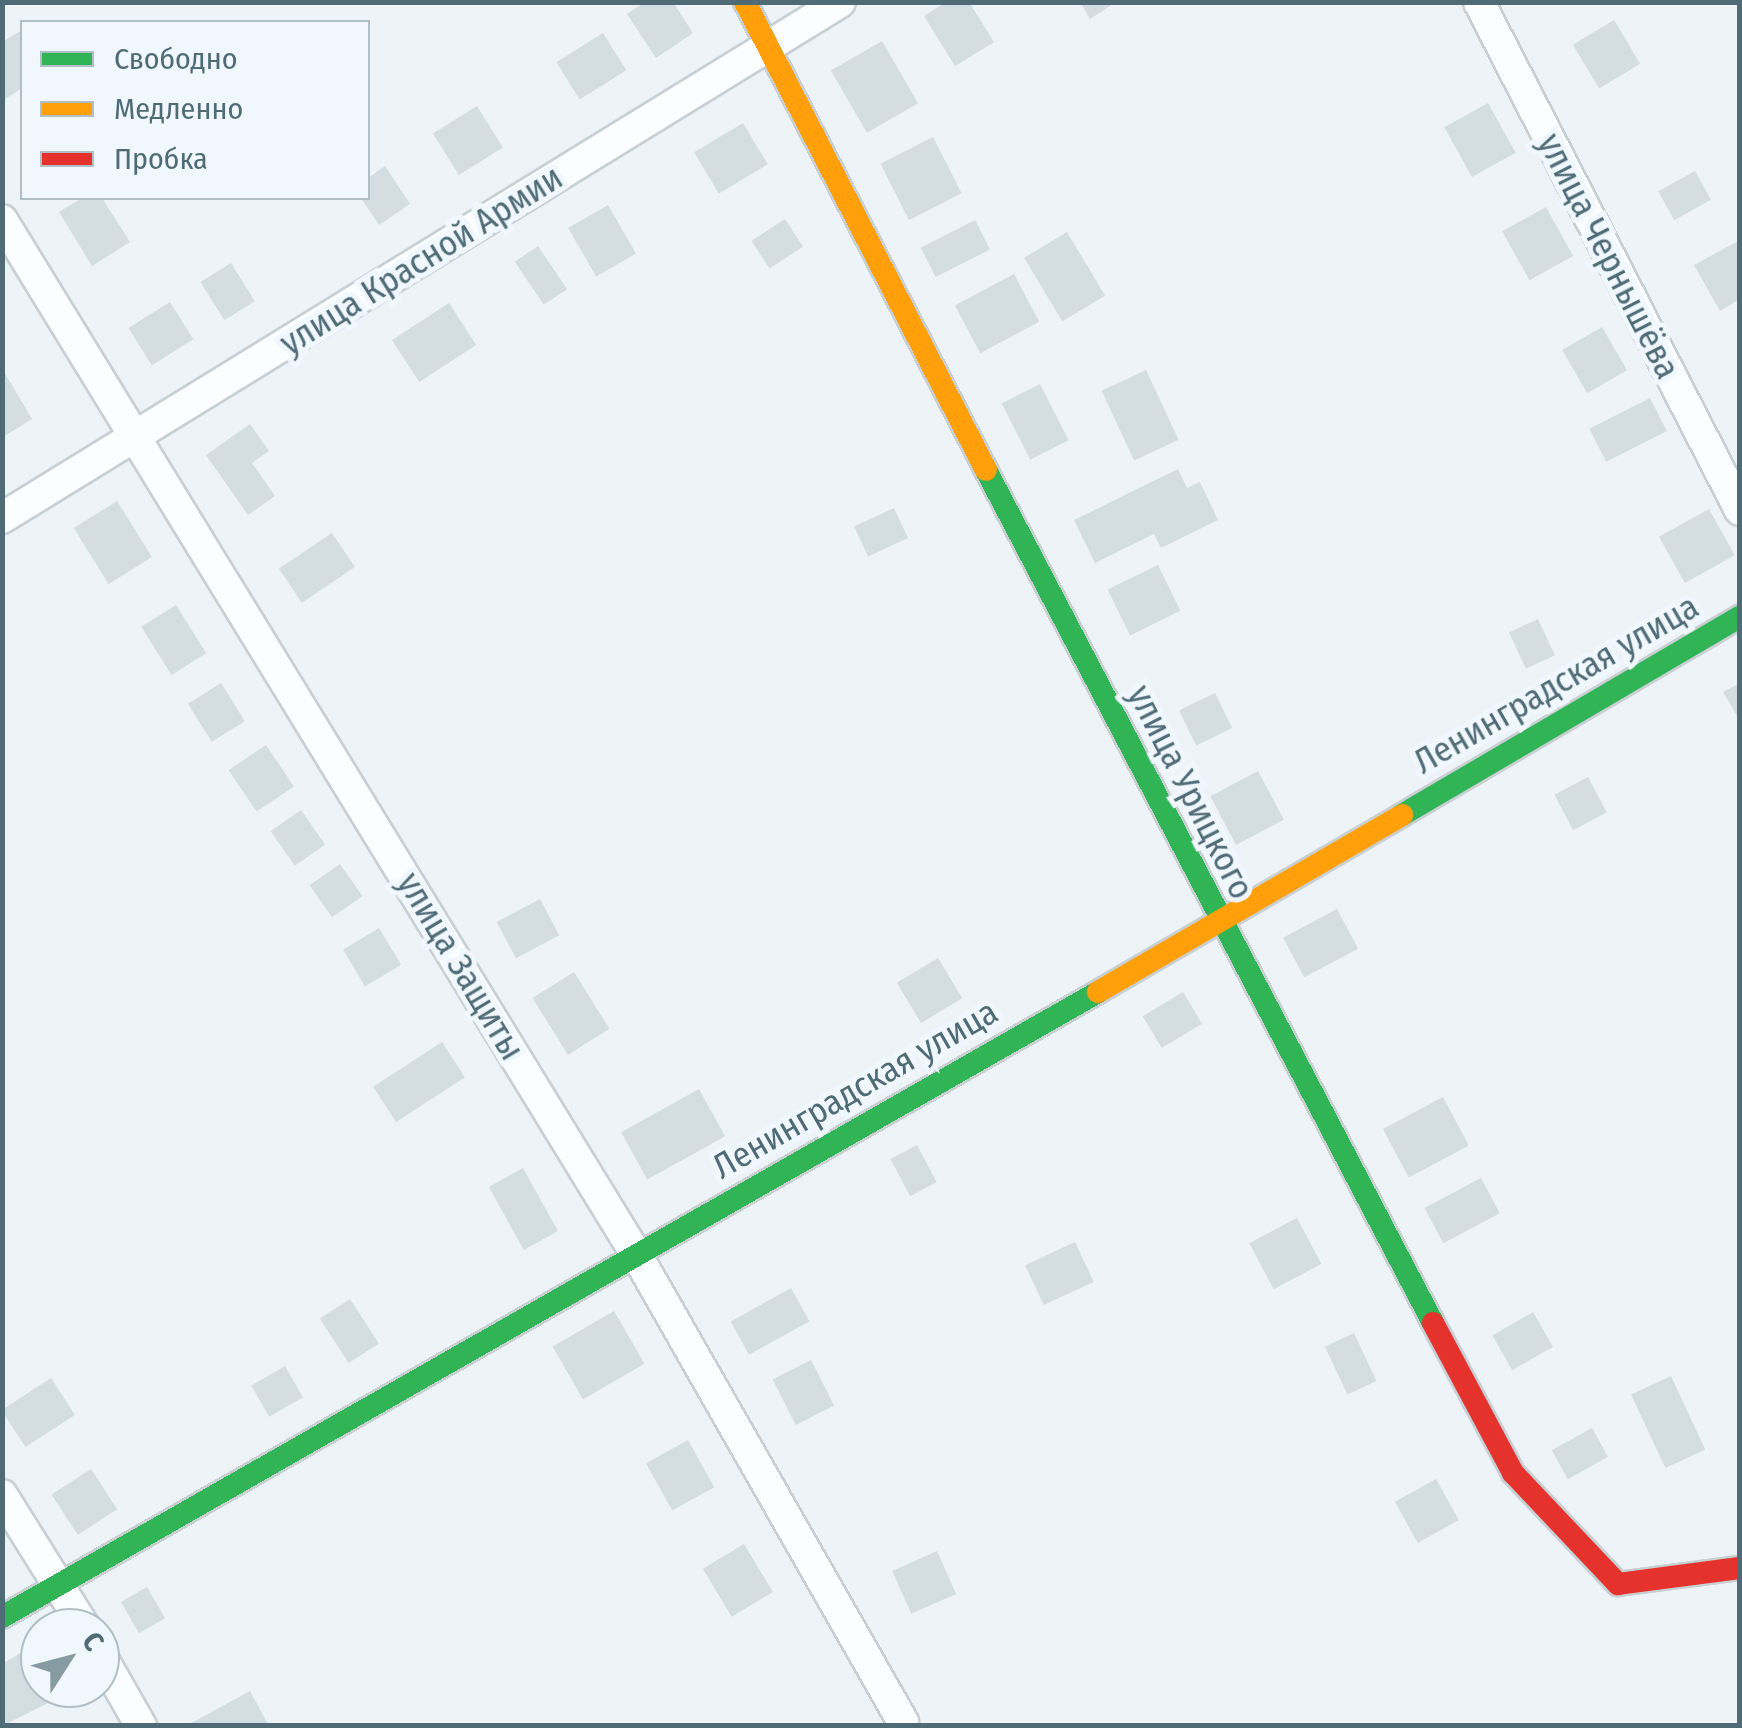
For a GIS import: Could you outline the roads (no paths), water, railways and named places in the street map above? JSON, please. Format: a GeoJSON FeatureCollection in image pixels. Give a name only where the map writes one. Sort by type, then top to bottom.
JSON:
{"type":"FeatureCollection","features":[{"type":"Feature","properties":{"kind":"street","name":"улица Урицкого"},"geometry":{"type":"LineString","coordinates":[[746,2],[1219,923],[1513,1474],[1618,1584],[1740,1568]]}},
{"type":"Feature","properties":{"kind":"street","name":"улица Красной Армии"},"geometry":{"type":"LineString","coordinates":[[2,518],[840,2]]}},
{"type":"Feature","properties":{"kind":"street","name":"улица Чернышёва"},"geometry":{"type":"LineString","coordinates":[[1479,2],[1740,510]]}},
{"type":"Feature","properties":{"kind":"street","name":"улица Защиты"},"geometry":{"type":"LineString","coordinates":[[2,220],[139,434],[636,1254],[903,1722]]}},
{"type":"Feature","properties":{"kind":"street","name":"Ленинградская улица"},"geometry":{"type":"LineString","coordinates":[[2,1617],[1219,923],[1740,617]]}},
{"type":"Feature","properties":{"kind":"street"},"geometry":{"type":"LineString","coordinates":[[2,1496],[73,1608]]}},
{"type":"Feature","properties":{"kind":"street"},"geometry":{"type":"LineString","coordinates":[[120,1688],[142,1726]]}}]}
